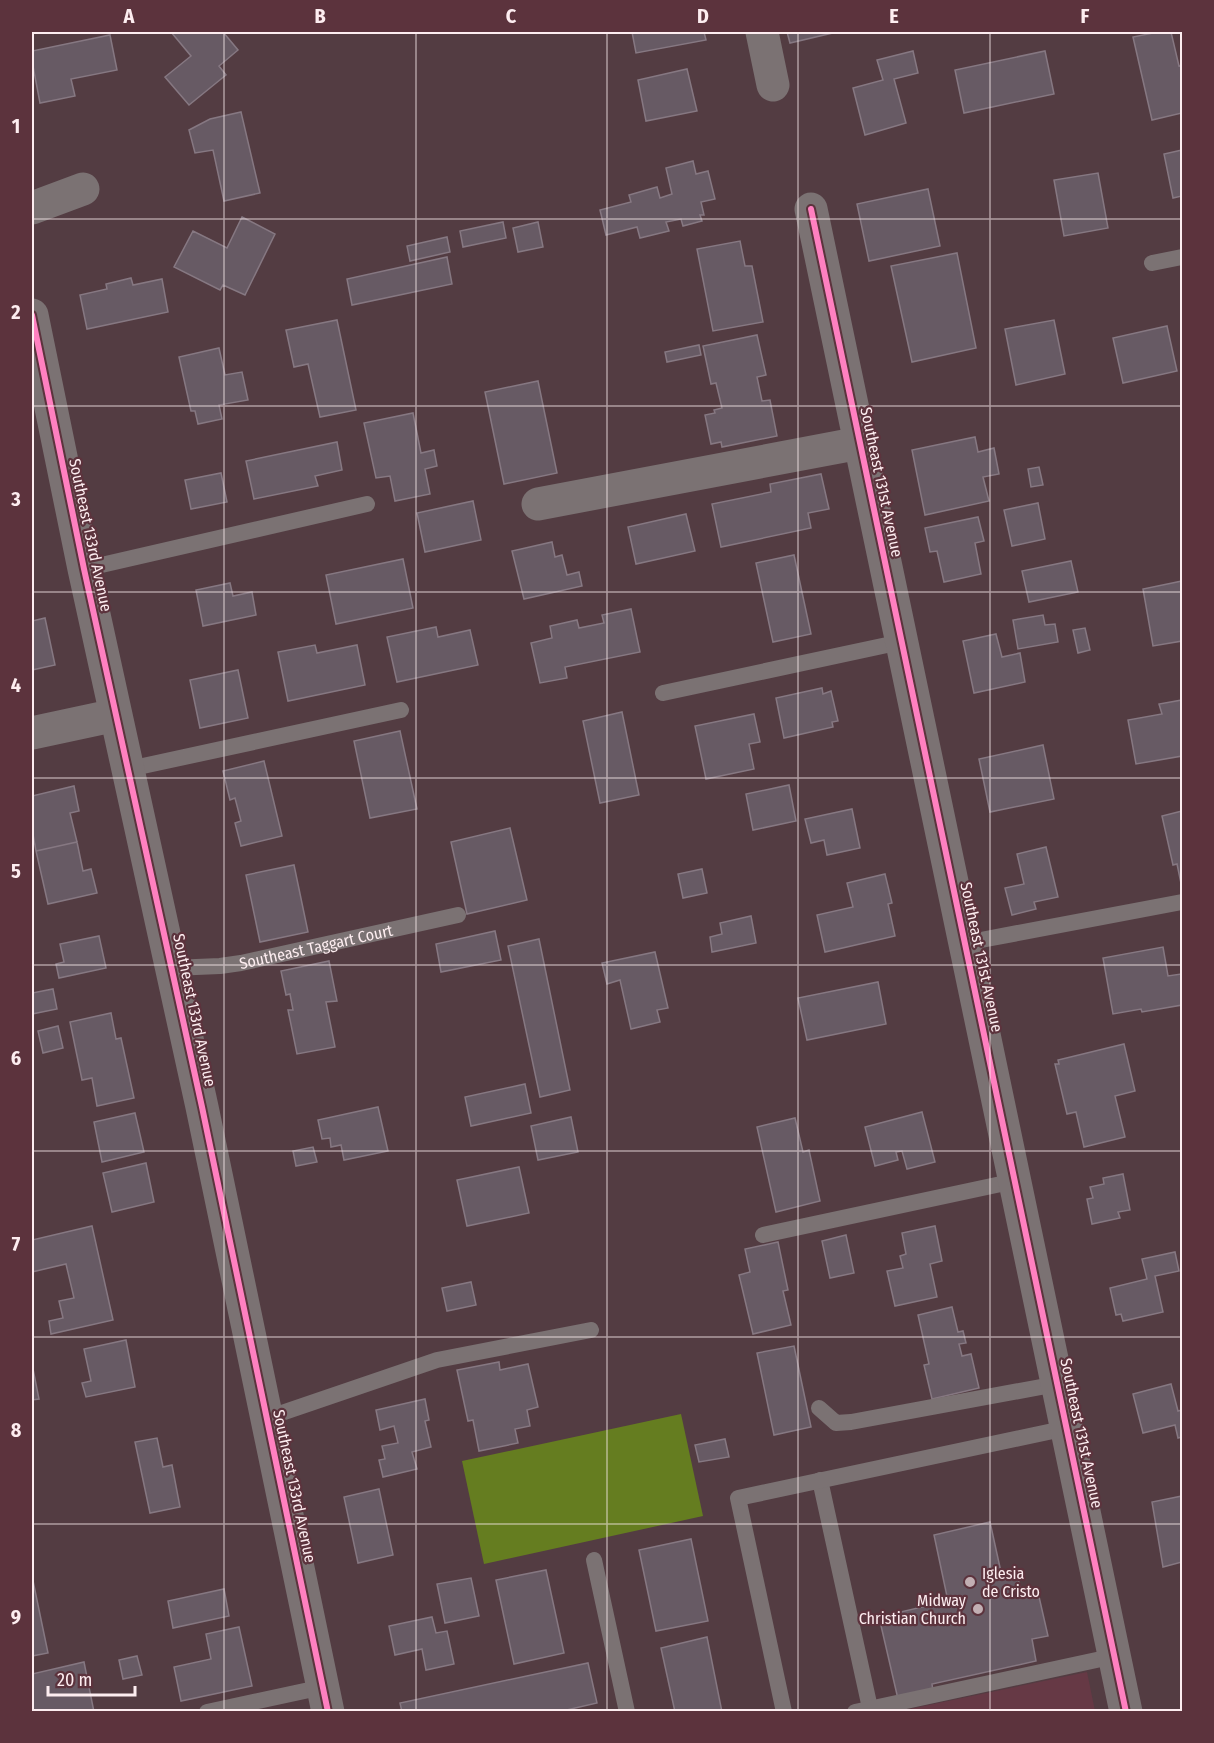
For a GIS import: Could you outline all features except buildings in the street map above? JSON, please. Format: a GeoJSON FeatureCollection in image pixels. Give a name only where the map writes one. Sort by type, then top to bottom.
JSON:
{"type":"FeatureCollection","features":[{"type":"Feature","properties":{"kind":"street"},"geometry":{"type":"LineString","coordinates":[[762,32],[773,85]]}},
{"type":"Feature","properties":{"kind":"street"},"geometry":{"type":"LineString","coordinates":[[32,208],[82,189]]}},
{"type":"Feature","properties":{"kind":"street","name":"Southeast 131st Avenue"},"geometry":{"type":"LineString","coordinates":[[811,209],[1126,1712]]}},
{"type":"Feature","properties":{"kind":"street","name":"Southeast 133rd Avenue"},"geometry":{"type":"LineString","coordinates":[[32,315],[325,1699]]}},
{"type":"Feature","properties":{"kind":"street","name":"Southeast 131st Avenue"},"geometry":{"type":"LineString","coordinates":[[538,504],[860,443]]}},
{"type":"Feature","properties":{"kind":"street"},"geometry":{"type":"LineString","coordinates":[[32,734],[116,715]]}},
{"type":"Feature","properties":{"kind":"lane"},"geometry":{"type":"LineString","coordinates":[[1152,263],[1182,256]]}},
{"type":"Feature","properties":{"kind":"lane"},"geometry":{"type":"LineString","coordinates":[[84,568],[368,504]]}},
{"type":"Feature","properties":{"kind":"lane"},"geometry":{"type":"LineString","coordinates":[[663,693],[901,642]]}},
{"type":"Feature","properties":{"kind":"lane"},"geometry":{"type":"LineString","coordinates":[[129,769],[401,710]]}},
{"type":"Feature","properties":{"kind":"lane"},"geometry":{"type":"LineString","coordinates":[[965,943],[1182,902]]}},
{"type":"Feature","properties":{"kind":"lane","name":"Southeast Taggart Court"},"geometry":{"type":"LineString","coordinates":[[172,968],[241,963],[458,915]]}},
{"type":"Feature","properties":{"kind":"lane"},"geometry":{"type":"LineString","coordinates":[[763,1234],[1015,1181]]}},
{"type":"Feature","properties":{"kind":"lane"},"geometry":{"type":"LineString","coordinates":[[267,1418],[437,1360],[591,1330]]}},
{"type":"Feature","properties":{"kind":"lane"},"geometry":{"type":"LineString","coordinates":[[819,1408],[836,1423],[851,1422],[1058,1384]]}},
{"type":"Feature","properties":{"kind":"lane"},"geometry":{"type":"LineString","coordinates":[[784,1712],[738,1498],[1067,1428]]}},
{"type":"Feature","properties":{"kind":"lane"},"geometry":{"type":"LineString","coordinates":[[820,1480],[862,1710],[1114,1656]]}},
{"type":"Feature","properties":{"kind":"lane"},"geometry":{"type":"LineString","coordinates":[[594,1560],[627,1712]]}},
{"type":"Feature","properties":{"kind":"lane"},"geometry":{"type":"LineString","coordinates":[[207,1712],[325,1699]]}},
{"type":"Feature","properties":{"kind":"shaded area"},"geometry":{"type":"Polygon","coordinates":[[[1087,1672],[1095,1711],[895,1712],[1087,1672]]]}},
{"type":"Feature","properties":{"kind":"green space"},"geometry":{"type":"Polygon","coordinates":[[[681,1414],[703,1516],[484,1564],[462,1461],[681,1414]]]}},
{"type":"Feature","properties":{"kind":"cycle path"},"geometry":{"type":"LineString","coordinates":[[811,209],[1126,1712]]}},
{"type":"Feature","properties":{"kind":"cycle path"},"geometry":{"type":"LineString","coordinates":[[32,315],[84,569],[202,1107],[328,1712]]}},
{"type":"Feature","properties":{"kind":"place","name":"Iglesia de Cristo"},"geometry":{"type":"Point","coordinates":[970,1582]}},
{"type":"Feature","properties":{"kind":"place","name":"Midway Christian Church"},"geometry":{"type":"Point","coordinates":[978,1609]}}]}
